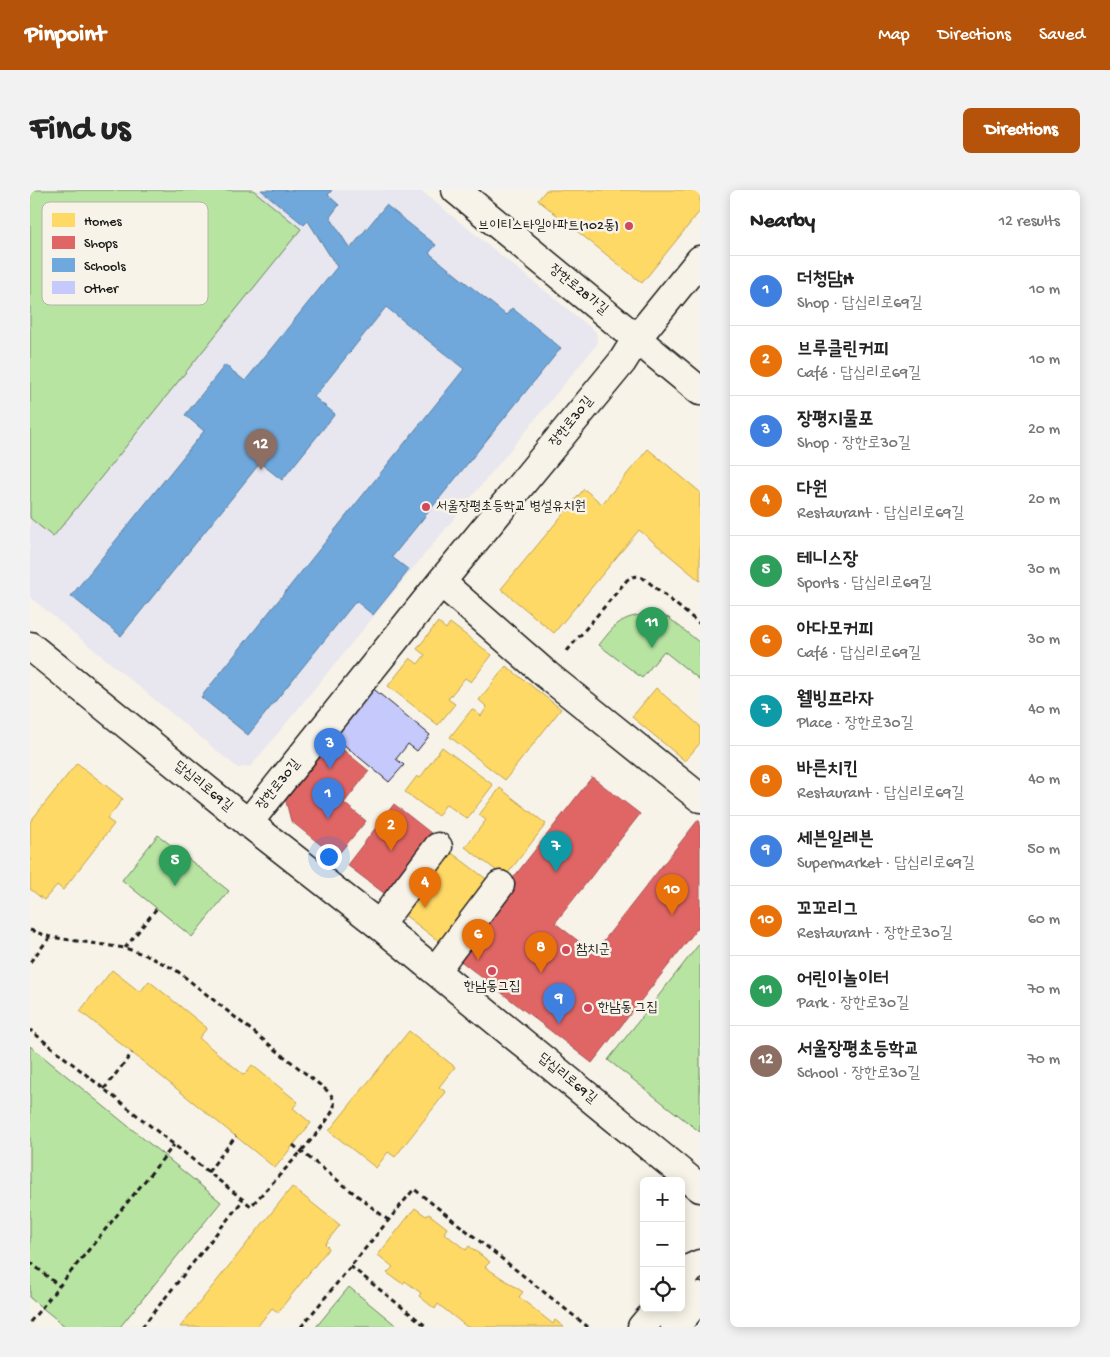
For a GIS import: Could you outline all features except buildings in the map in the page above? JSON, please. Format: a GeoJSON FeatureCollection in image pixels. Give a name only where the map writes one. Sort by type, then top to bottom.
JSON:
{"type":"FeatureCollection","features":[{"type":"Feature","properties":{"kind":"street","name":"장한로28가길"},"geometry":{"type":"LineString","coordinates":[[456,190],[700,390]]}},
{"type":"Feature","properties":{"kind":"street","name":"장한로30길"},"geometry":{"type":"LineString","coordinates":[[248,824],[441,582],[622,362],[637,338],[700,260]]}},
{"type":"Feature","properties":{"kind":"street"},"geometry":{"type":"LineString","coordinates":[[441,582],[547,675],[700,798]]}},
{"type":"Feature","properties":{"kind":"street","name":"답십리로69길"},"geometry":{"type":"LineString","coordinates":[[30,646],[248,824],[379,925],[700,1188]]}},
{"type":"Feature","properties":{"kind":"street"},"geometry":{"type":"LineString","coordinates":[[379,925],[438,847]]}},
{"type":"Feature","properties":{"kind":"street"},"geometry":{"type":"LineString","coordinates":[[435,971],[500,885]]}},
{"type":"Feature","properties":{"kind":"street"},"geometry":{"type":"LineString","coordinates":[[685,1275],[691,1268],[700,1264]]}},
{"type":"Feature","properties":{"kind":"street"},"geometry":{"type":"LineString","coordinates":[[675,1327],[700,1297]]}},
{"type":"Feature","properties":{"kind":"street"},"geometry":{"type":"LineString","coordinates":[[642,1327],[655,1312]]}},
{"type":"Feature","properties":{"kind":"path"},"geometry":{"type":"LineString","coordinates":[[547,675],[627,580],[634,576],[640,576],[646,580],[700,624]]}},
{"type":"Feature","properties":{"kind":"path"},"geometry":{"type":"LineString","coordinates":[[125,948],[157,908]]}},
{"type":"Feature","properties":{"kind":"path"},"geometry":{"type":"LineString","coordinates":[[30,930],[50,937],[125,948],[146,955],[176,970],[330,1092],[334,1100],[334,1109],[301,1152],[251,1206],[30,1030]]}},
{"type":"Feature","properties":{"kind":"path"},"geometry":{"type":"LineString","coordinates":[[30,962],[50,937]]}},
{"type":"Feature","properties":{"kind":"path"},"geometry":{"type":"LineString","coordinates":[[104,1089],[132,1053]]}},
{"type":"Feature","properties":{"kind":"path"},"geometry":{"type":"LineString","coordinates":[[208,1172],[236,1136]]}},
{"type":"Feature","properties":{"kind":"path"},"geometry":{"type":"LineString","coordinates":[[30,1322],[174,1145]]}},
{"type":"Feature","properties":{"kind":"path"},"geometry":{"type":"LineString","coordinates":[[293,1146],[388,1220]]}},
{"type":"Feature","properties":{"kind":"path"},"geometry":{"type":"LineString","coordinates":[[301,1327],[414,1189],[588,1327]]}},
{"type":"Feature","properties":{"kind":"path"},"geometry":{"type":"LineString","coordinates":[[142,1327],[243,1200]]}},
{"type":"Feature","properties":{"kind":"path"},"geometry":{"type":"LineString","coordinates":[[30,1262],[59,1286]]}},
{"type":"Feature","properties":{"kind":"path"},"geometry":{"type":"LineString","coordinates":[[350,1266],[427,1327]]}},
{"type":"Feature","properties":{"kind":"shaded area"},"geometry":{"type":"Polygon","coordinates":[[[30,190],[420,190],[596,332],[597,344],[251,766],[238,768],[30,597],[30,190]]]}},
{"type":"Feature","properties":{"kind":"green space"},"geometry":{"type":"Polygon","coordinates":[[[30,190],[253,190],[301,229],[53,537],[30,518],[30,190]]]}},
{"type":"Feature","properties":{"kind":"green space"},"geometry":{"type":"Polygon","coordinates":[[[654,613],[669,618],[700,643],[700,680],[664,651],[642,678],[599,645],[616,625],[627,618],[654,613]]]}},
{"type":"Feature","properties":{"kind":"green space"},"geometry":{"type":"Polygon","coordinates":[[[158,835],[229,891],[192,937],[122,880],[158,835]]]}},
{"type":"Feature","properties":{"kind":"green space"},"geometry":{"type":"Polygon","coordinates":[[[700,943],[700,1132],[608,1060],[700,943]]]}},
{"type":"Feature","properties":{"kind":"green space"},"geometry":{"type":"Polygon","coordinates":[[[30,1046],[221,1202],[120,1327],[66,1327],[30,1298],[30,1046]]]}},
{"type":"Feature","properties":{"kind":"green space"},"geometry":{"type":"Polygon","coordinates":[[[349,1287],[398,1327],[316,1327],[349,1287]]]}},
{"type":"Feature","properties":{"kind":"place","name":"브이티스타일아파트(102동)"},"geometry":{"type":"Point","coordinates":[629,226]}},
{"type":"Feature","properties":{"kind":"place","name":"서울장평초등학교"},"geometry":{"type":"Point","coordinates":[261,470]}},
{"type":"Feature","properties":{"kind":"place","name":"서울장평초등학교 병설유치원"},"geometry":{"type":"Point","coordinates":[426,507]}},
{"type":"Feature","properties":{"kind":"place","name":"어린이놀이터"},"geometry":{"type":"Point","coordinates":[652,648]}},
{"type":"Feature","properties":{"kind":"place","name":"장평지물포"},"geometry":{"type":"Point","coordinates":[330,769]}},
{"type":"Feature","properties":{"kind":"place","name":"더청담H"},"geometry":{"type":"Point","coordinates":[328,819]}},
{"type":"Feature","properties":{"kind":"place","name":"브루클린커피"},"geometry":{"type":"Point","coordinates":[391,851]}},
{"type":"Feature","properties":{"kind":"place","name":"웰빙프라자"},"geometry":{"type":"Point","coordinates":[556,872]}},
{"type":"Feature","properties":{"kind":"place","name":"테니스장"},"geometry":{"type":"Point","coordinates":[175,886]}},
{"type":"Feature","properties":{"kind":"place","name":"다원"},"geometry":{"type":"Point","coordinates":[425,908]}},
{"type":"Feature","properties":{"kind":"place","name":"꼬꼬리그"},"geometry":{"type":"Point","coordinates":[672,915]}},
{"type":"Feature","properties":{"kind":"place","name":"참치군"},"geometry":{"type":"Point","coordinates":[566,950]}},
{"type":"Feature","properties":{"kind":"place","name":"아다모커피"},"geometry":{"type":"Point","coordinates":[478,960]}},
{"type":"Feature","properties":{"kind":"place","name":"한남동그집"},"geometry":{"type":"Point","coordinates":[492,971]}},
{"type":"Feature","properties":{"kind":"place","name":"바른치킨"},"geometry":{"type":"Point","coordinates":[541,973]}},
{"type":"Feature","properties":{"kind":"place","name":"한남동 그집"},"geometry":{"type":"Point","coordinates":[588,1008]}},
{"type":"Feature","properties":{"kind":"place","name":"세븐일레븐"},"geometry":{"type":"Point","coordinates":[559,1024]}}]}
